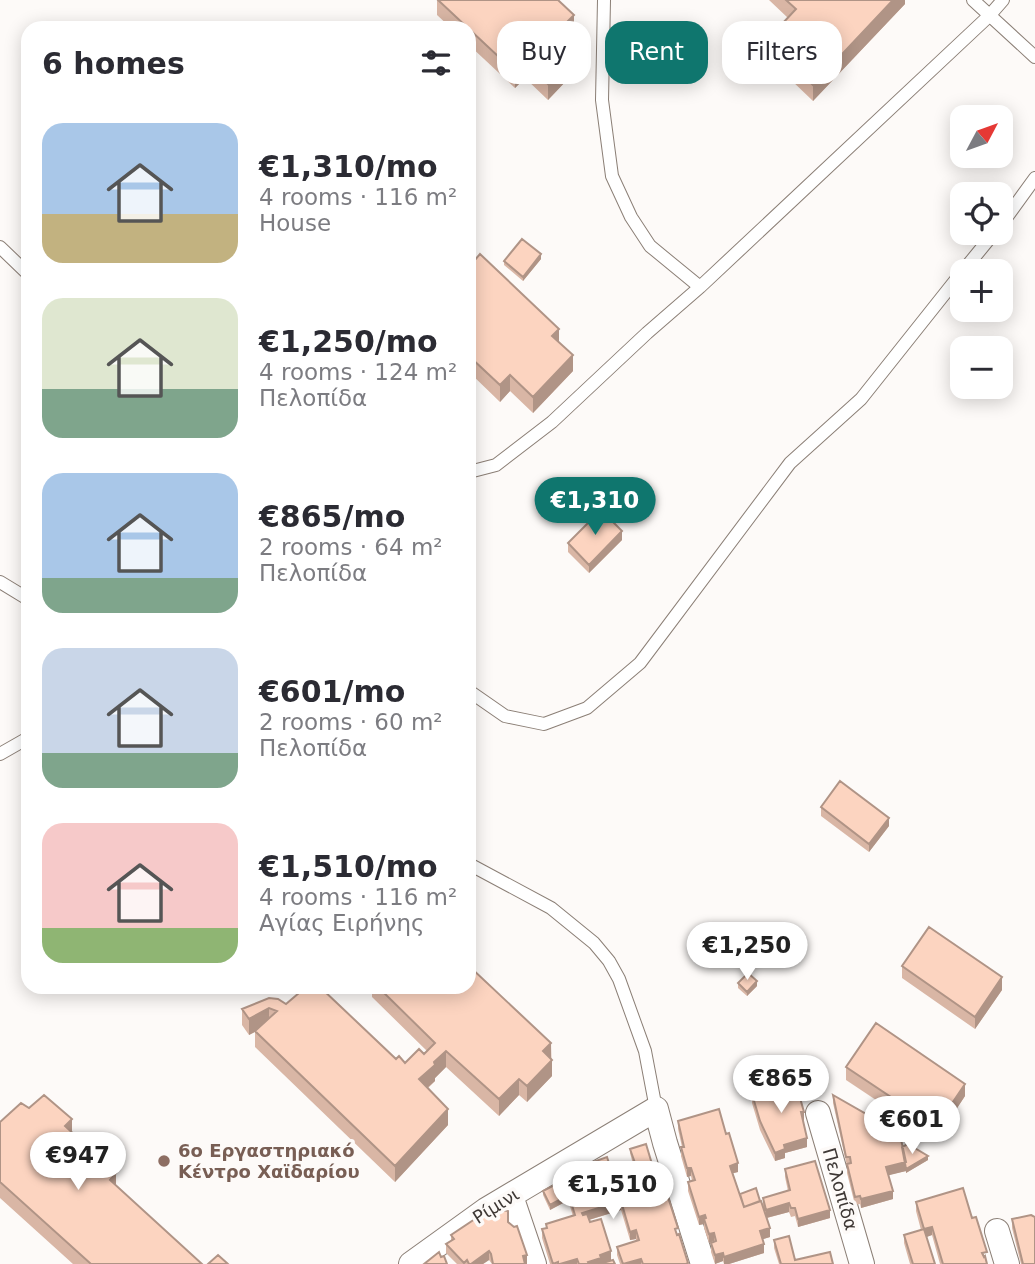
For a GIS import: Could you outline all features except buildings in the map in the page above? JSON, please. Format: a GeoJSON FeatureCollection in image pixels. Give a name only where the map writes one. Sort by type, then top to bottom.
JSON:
{"type":"FeatureCollection","features":[{"type":"Feature","properties":{"kind":"street","name":"Ρίμινι"},"geometry":{"type":"LineString","coordinates":[[411,1264],[486,1210],[656,1109]]}},
{"type":"Feature","properties":{"kind":"street"},"geometry":{"type":"LineString","coordinates":[[656,1109],[703,1264]]}},
{"type":"Feature","properties":{"kind":"street","name":"Πελοπίδα"},"geometry":{"type":"LineString","coordinates":[[818,1113],[862,1264]]}},
{"type":"Feature","properties":{"kind":"street"},"geometry":{"type":"LineString","coordinates":[[511,1196],[534,1264]]}},
{"type":"Feature","properties":{"kind":"street"},"geometry":{"type":"LineString","coordinates":[[997,1231],[1007,1264]]}},
{"type":"Feature","properties":{"kind":"lane"},"geometry":{"type":"LineString","coordinates":[[604,0],[602,100],[612,176],[631,217],[650,246],[701,287]]}},
{"type":"Feature","properties":{"kind":"lane"},"geometry":{"type":"LineString","coordinates":[[973,0],[1035,57]]}},
{"type":"Feature","properties":{"kind":"lane"},"geometry":{"type":"LineString","coordinates":[[476,470],[496,465],[552,422],[647,333],[701,287],[1003,0]]}},
{"type":"Feature","properties":{"kind":"lane"},"geometry":{"type":"LineString","coordinates":[[1013,208],[1035,178]]}},
{"type":"Feature","properties":{"kind":"lane"},"geometry":{"type":"LineString","coordinates":[[973,259],[984,245]]}},
{"type":"Feature","properties":{"kind":"lane"},"geometry":{"type":"LineString","coordinates":[[0,247],[21,267]]}},
{"type":"Feature","properties":{"kind":"lane"},"geometry":{"type":"LineString","coordinates":[[476,696],[505,716],[544,724],[587,708],[640,663],[790,464],[861,399],[950,288]]}},
{"type":"Feature","properties":{"kind":"lane"},"geometry":{"type":"LineString","coordinates":[[0,582],[21,595]]}},
{"type":"Feature","properties":{"kind":"lane"},"geometry":{"type":"LineString","coordinates":[[0,754],[21,742]]}},
{"type":"Feature","properties":{"kind":"lane"},"geometry":{"type":"LineString","coordinates":[[476,868],[551,908],[594,943],[609,961],[619,979],[645,1051],[656,1109]]}},
{"type":"Feature","properties":{"kind":"place","name":"6ο Εργαστηριακό Κέντρο Χαϊδαρίου"},"geometry":{"type":"Point","coordinates":[164,1161]}}]}
